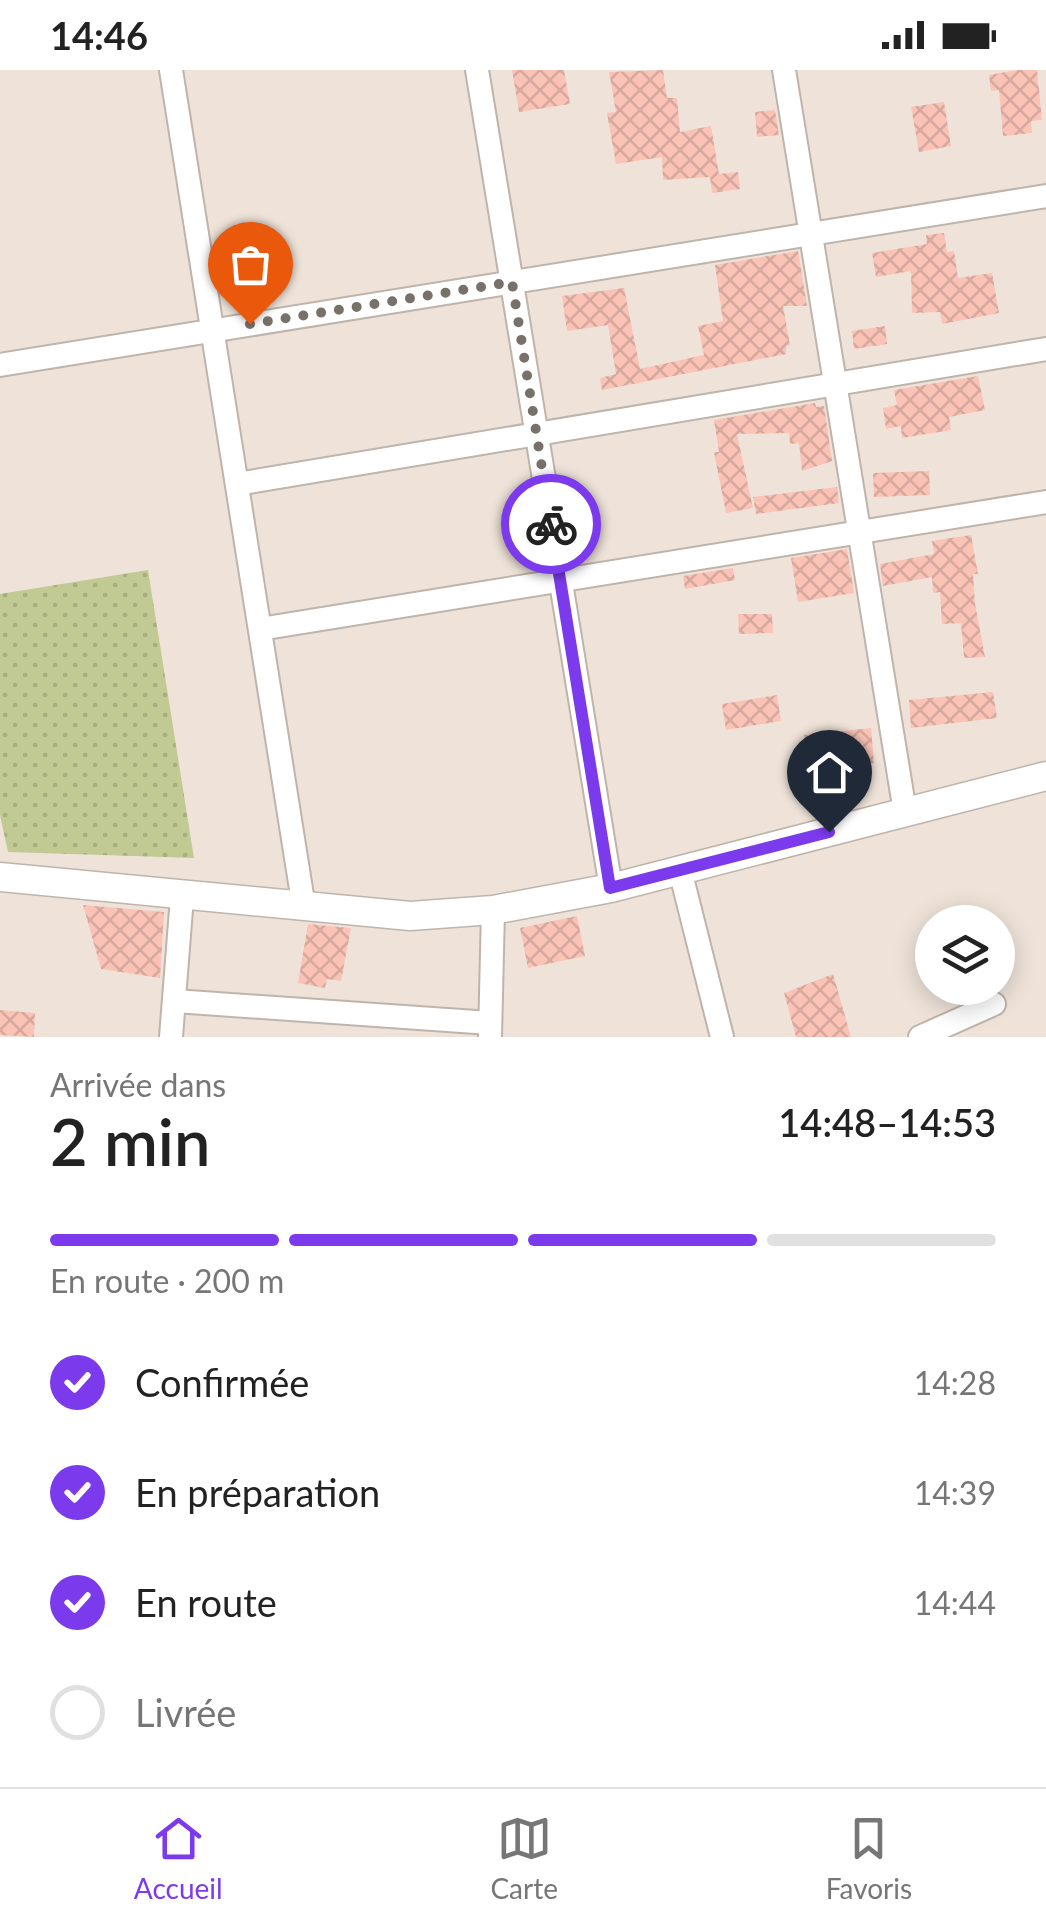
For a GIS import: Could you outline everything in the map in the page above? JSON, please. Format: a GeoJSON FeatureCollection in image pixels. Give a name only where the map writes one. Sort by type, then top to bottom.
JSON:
{"type":"FeatureCollection","features":[{"type":"Feature","properties":{"kind":"main road"},"geometry":{"type":"LineString","coordinates":[[0,877],[410,916],[493,910],[610,888],[1046,776]]}},
{"type":"Feature","properties":{"kind":"street"},"geometry":{"type":"LineString","coordinates":[[171,70],[304,908]]}},
{"type":"Feature","properties":{"kind":"street"},"geometry":{"type":"LineString","coordinates":[[477,70],[610,888]]}},
{"type":"Feature","properties":{"kind":"street"},"geometry":{"type":"LineString","coordinates":[[784,70],[906,812]]}},
{"type":"Feature","properties":{"kind":"street"},"geometry":{"type":"LineString","coordinates":[[0,365],[1046,196]]}},
{"type":"Feature","properties":{"kind":"street"},"geometry":{"type":"LineString","coordinates":[[237,484],[1046,349]]}},
{"type":"Feature","properties":{"kind":"street"},"geometry":{"type":"LineString","coordinates":[[260,629],[1046,502]]}},
{"type":"Feature","properties":{"kind":"street"},"geometry":{"type":"LineString","coordinates":[[680,870],[722,1037]]}},
{"type":"Feature","properties":{"kind":"street"},"geometry":{"type":"LineString","coordinates":[[172,1037],[182,896]]}},
{"type":"Feature","properties":{"kind":"street"},"geometry":{"type":"LineString","coordinates":[[175,1000],[490,1030],[493,910]]}},
{"type":"Feature","properties":{"kind":"street"},"geometry":{"type":"LineString","coordinates":[[920,1037],[954,1030],[992,1005]]}},
{"type":"Feature","properties":{"kind":"green space"},"geometry":{"type":"Polygon","coordinates":[[[148,570],[194,858],[8,852],[0,815],[0,594],[148,570]]]}},
{"type":"Feature","properties":{"kind":"building"},"geometry":{"type":"Polygon","coordinates":[[[512,70],[564,70],[570,104],[519,112],[512,70]]]}},
{"type":"Feature","properties":{"kind":"building"},"geometry":{"type":"Polygon","coordinates":[[[663,70],[667,98],[677,98],[680,132],[711,126],[719,174],[738,172],[740,189],[712,193],[710,177],[663,180],[662,157],[616,164],[607,113],[616,112],[609,72],[663,70]]]}},
{"type":"Feature","properties":{"kind":"building"},"geometry":{"type":"Polygon","coordinates":[[[1037,70],[1042,120],[1031,121],[1032,133],[1003,136],[999,90],[991,91],[989,75],[1037,70]]]}},
{"type":"Feature","properties":{"kind":"building"},"geometry":{"type":"Polygon","coordinates":[[[944,102],[951,146],[919,152],[911,107],[944,102]]]}},
{"type":"Feature","properties":{"kind":"building"},"geometry":{"type":"Polygon","coordinates":[[[775,110],[779,135],[757,137],[755,112],[775,110]]]}},
{"type":"Feature","properties":{"kind":"building"},"geometry":{"type":"Polygon","coordinates":[[[944,233],[947,252],[954,251],[958,278],[992,273],[999,313],[942,324],[940,312],[912,313],[911,271],[876,277],[872,253],[927,244],[926,235],[944,233]]]}},
{"type":"Feature","properties":{"kind":"building"},"geometry":{"type":"Polygon","coordinates":[[[798,251],[807,306],[783,306],[790,345],[786,346],[786,354],[602,390],[600,378],[616,374],[608,325],[567,331],[562,296],[624,288],[640,369],[704,355],[698,326],[723,321],[715,265],[798,251]]]}},
{"type":"Feature","properties":{"kind":"building"},"geometry":{"type":"Polygon","coordinates":[[[885,326],[887,344],[854,349],[852,331],[885,326]]]}},
{"type":"Feature","properties":{"kind":"building"},"geometry":{"type":"Polygon","coordinates":[[[978,376],[985,410],[949,417],[951,430],[902,438],[901,426],[886,429],[883,408],[897,405],[894,390],[978,376]]]}},
{"type":"Feature","properties":{"kind":"building"},"geometry":{"type":"Polygon","coordinates":[[[815,403],[816,407],[824,406],[832,461],[802,471],[799,443],[790,444],[789,433],[737,434],[753,508],[726,513],[714,452],[719,452],[714,420],[815,403]]]}},
{"type":"Feature","properties":{"kind":"building"},"geometry":{"type":"Polygon","coordinates":[[[929,471],[930,495],[874,497],[873,473],[929,471]]]}},
{"type":"Feature","properties":{"kind":"building"},"geometry":{"type":"Polygon","coordinates":[[[837,487],[839,503],[756,514],[753,497],[837,487]]]}},
{"type":"Feature","properties":{"kind":"building"},"geometry":{"type":"Polygon","coordinates":[[[971,535],[978,574],[973,574],[975,604],[985,657],[964,658],[961,623],[942,624],[940,592],[933,593],[932,577],[883,586],[880,564],[934,554],[932,541],[971,535]]]}},
{"type":"Feature","properties":{"kind":"building"},"geometry":{"type":"Polygon","coordinates":[[[847,549],[854,593],[798,602],[791,558],[847,549]]]}},
{"type":"Feature","properties":{"kind":"building"},"geometry":{"type":"Polygon","coordinates":[[[733,568],[735,580],[685,589],[683,576],[733,568]]]}},
{"type":"Feature","properties":{"kind":"building"},"geometry":{"type":"Polygon","coordinates":[[[738,614],[772,614],[773,633],[739,634],[738,614]]]}},
{"type":"Feature","properties":{"kind":"building"},"geometry":{"type":"Polygon","coordinates":[[[993,692],[997,718],[911,728],[909,700],[993,692]]]}},
{"type":"Feature","properties":{"kind":"building"},"geometry":{"type":"Polygon","coordinates":[[[777,695],[781,721],[726,730],[722,704],[777,695]]]}},
{"type":"Feature","properties":{"kind":"building"},"geometry":{"type":"Polygon","coordinates":[[[871,728],[874,763],[819,772],[818,759],[806,760],[804,735],[871,728]]]}},
{"type":"Feature","properties":{"kind":"building"},"geometry":{"type":"Polygon","coordinates":[[[83,905],[164,912],[160,978],[101,969],[83,905]]]}},
{"type":"Feature","properties":{"kind":"building"},"geometry":{"type":"Polygon","coordinates":[[[577,916],[585,956],[528,968],[520,928],[577,916]]]}},
{"type":"Feature","properties":{"kind":"building"},"geometry":{"type":"Polygon","coordinates":[[[308,924],[351,928],[341,981],[327,979],[325,988],[298,983],[308,924]]]}},
{"type":"Feature","properties":{"kind":"building"},"geometry":{"type":"Polygon","coordinates":[[[833,974],[851,1037],[796,1037],[784,993],[833,974]]]}},
{"type":"Feature","properties":{"kind":"building"},"geometry":{"type":"Polygon","coordinates":[[[0,1010],[35,1013],[34,1037],[0,1035],[0,1010]]]}},
{"type":"Feature","properties":{"kind":"way so far"},"geometry":{"type":"LineString","coordinates":[[250,324],[512,282],[551,524]]}},
{"type":"Feature","properties":{"kind":"route"},"geometry":{"type":"LineString","coordinates":[[551,524],[610,888],[829,832]]}}]}
